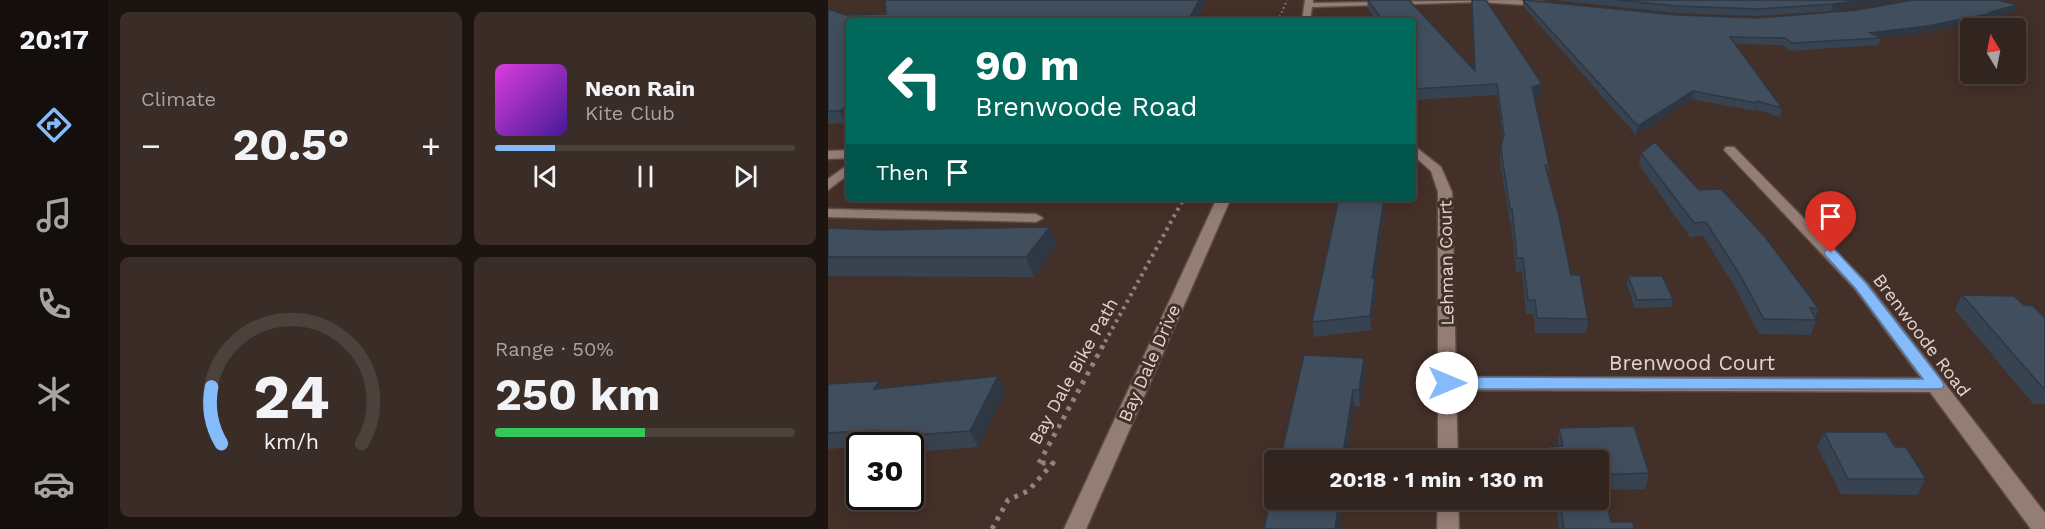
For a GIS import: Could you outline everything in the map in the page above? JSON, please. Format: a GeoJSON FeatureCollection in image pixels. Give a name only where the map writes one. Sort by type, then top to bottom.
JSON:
{"type":"FeatureCollection","features":[{"type":"Feature","properties":{"kind":"street"},"geometry":{"type":"LineString","coordinates":[[1306,18],[1309,2],[1479,0],[1558,5]]}},
{"type":"Feature","properties":{"kind":"street","name":"Brenwoode Road"},"geometry":{"type":"LineString","coordinates":[[1730,150],[1861,286],[2044,529]]}},
{"type":"Feature","properties":{"kind":"street","name":"Lehman Court"},"geometry":{"type":"LineString","coordinates":[[1416,152],[1437,170],[1445,192],[1448,450]]}},
{"type":"Feature","properties":{"kind":"street"},"geometry":{"type":"LineString","coordinates":[[828,155],[846,154]]}},
{"type":"Feature","properties":{"kind":"street"},"geometry":{"type":"LineString","coordinates":[[828,186],[846,171]]}},
{"type":"Feature","properties":{"kind":"street","name":"Bay Dale Drive"},"geometry":{"type":"LineString","coordinates":[[1075,529],[1223,201]]}},
{"type":"Feature","properties":{"kind":"street"},"geometry":{"type":"LineString","coordinates":[[828,213],[1036,218]]}},
{"type":"Feature","properties":{"kind":"street","name":"Brenwood Court"},"geometry":{"type":"LineString","coordinates":[[1447,383],[1936,385]]}},
{"type":"Feature","properties":{"kind":"street"},"geometry":{"type":"LineString","coordinates":[[1448,510],[1448,529]]}},
{"type":"Feature","properties":{"kind":"path"},"geometry":{"type":"LineString","coordinates":[[1279,18],[1287,0]]}},
{"type":"Feature","properties":{"kind":"path","name":"Bay Dale Bike Path"},"geometry":{"type":"LineString","coordinates":[[992,529],[1008,500],[1017,499],[1034,487],[1053,463],[1040,463],[1182,201]]}},
{"type":"Feature","properties":{"kind":"building"},"geometry":{"type":"Polygon","coordinates":[[[885,0],[1199,0],[1190,18],[846,18],[846,106],[840,111],[828,111],[828,9],[846,15],[886,14],[885,0]]]}},
{"type":"Feature","properties":{"kind":"building"},"geometry":{"type":"Polygon","coordinates":[[[1368,0],[1409,0],[1475,71],[1472,0],[1486,0],[1542,84],[1532,87],[1549,165],[1545,165],[1559,216],[1571,275],[1580,275],[1588,319],[1537,318],[1535,300],[1528,300],[1523,258],[1517,258],[1512,209],[1510,209],[1502,156],[1501,146],[1504,135],[1497,84],[1416,89],[1416,18],[1381,18],[1368,0]]]}},
{"type":"Feature","properties":{"kind":"building"},"geometry":{"type":"Polygon","coordinates":[[[1523,0],[1677,15],[1758,18],[1857,10],[1913,0],[1998,0],[2017,5],[1990,12],[1993,13],[1927,26],[1870,33],[1881,38],[1792,43],[1785,38],[1730,37],[1782,108],[1757,101],[1756,103],[1693,91],[1638,126],[1523,0]]]}},
{"type":"Feature","properties":{"kind":"building"},"geometry":{"type":"Polygon","coordinates":[[[1618,0],[1861,0],[1758,9],[1677,6],[1618,0]]]}},
{"type":"Feature","properties":{"kind":"building"},"geometry":{"type":"Polygon","coordinates":[[[1655,142],[1699,190],[1721,189],[1765,237],[1819,309],[1810,308],[1816,320],[1764,319],[1740,275],[1706,222],[1694,223],[1641,153],[1655,142]]]}},
{"type":"Feature","properties":{"kind":"building"},"geometry":{"type":"Polygon","coordinates":[[[1338,201],[1384,201],[1372,278],[1375,278],[1370,316],[1312,322],[1338,201]]]}},
{"type":"Feature","properties":{"kind":"building"},"geometry":{"type":"Polygon","coordinates":[[[1050,227],[1026,257],[828,257],[828,228],[881,230],[1050,227]]]}},
{"type":"Feature","properties":{"kind":"building"},"geometry":{"type":"Polygon","coordinates":[[[1628,276],[1662,276],[1673,299],[1637,300],[1628,276]]]}},
{"type":"Feature","properties":{"kind":"building"},"geometry":{"type":"Polygon","coordinates":[[[1962,295],[2014,296],[2024,305],[2033,306],[2045,318],[2045,388],[2043,388],[1962,295]]]}},
{"type":"Feature","properties":{"kind":"building"},"geometry":{"type":"Polygon","coordinates":[[[1304,355],[1364,358],[1359,390],[1353,390],[1344,450],[1282,450],[1304,355]]]}},
{"type":"Feature","properties":{"kind":"building"},"geometry":{"type":"Polygon","coordinates":[[[998,376],[970,431],[924,434],[924,432],[876,432],[877,430],[828,433],[828,384],[879,381],[874,389],[998,376]]]}},
{"type":"Feature","properties":{"kind":"building"},"geometry":{"type":"Polygon","coordinates":[[[1634,426],[1649,473],[1609,475],[1609,450],[1546,450],[1546,447],[1563,446],[1559,428],[1634,426]]]}},
{"type":"Feature","properties":{"kind":"building"},"geometry":{"type":"Polygon","coordinates":[[[1824,432],[1886,432],[1895,447],[1906,447],[1926,479],[1848,479],[1824,432]]]}},
{"type":"Feature","properties":{"kind":"building"},"geometry":{"type":"Polygon","coordinates":[[[1268,510],[1338,510],[1335,529],[1264,529],[1268,510]]]}},
{"type":"Feature","properties":{"kind":"building"},"geometry":{"type":"Polygon","coordinates":[[[1561,510],[1608,510],[1611,522],[1633,522],[1634,529],[1564,529],[1561,510]]]}},
{"type":"Feature","properties":{"kind":"route"},"geometry":{"type":"LineString","coordinates":[[1447,383],[1936,385],[1861,286],[1831,253]]}}]}
